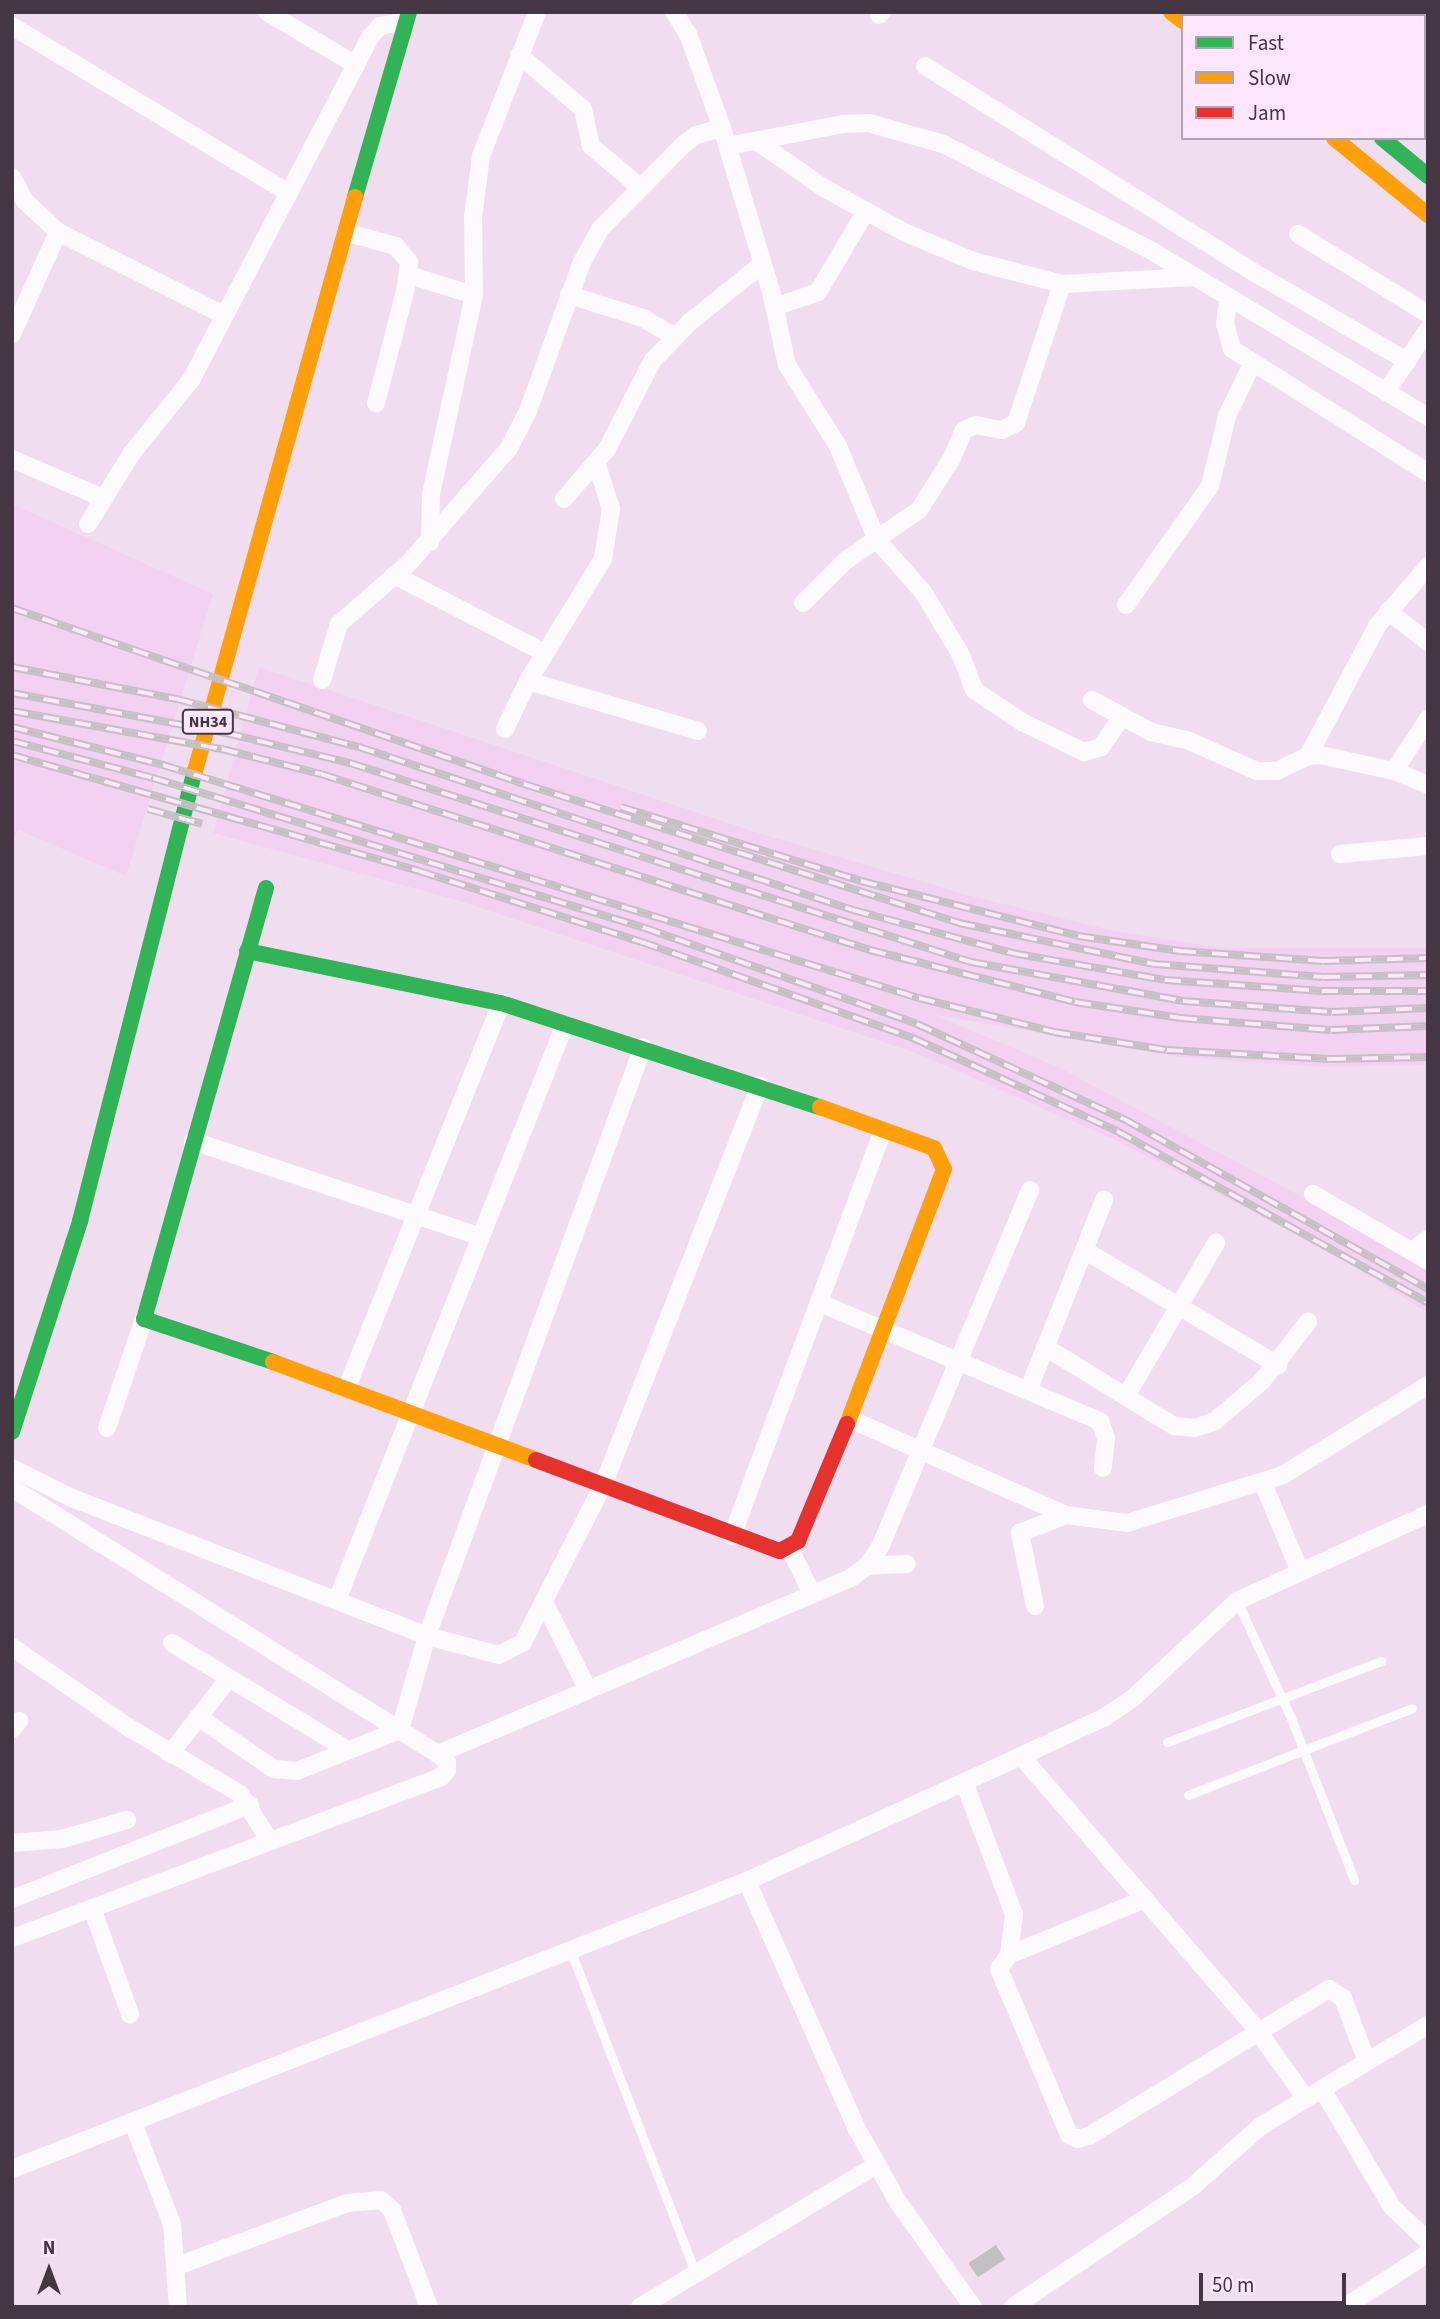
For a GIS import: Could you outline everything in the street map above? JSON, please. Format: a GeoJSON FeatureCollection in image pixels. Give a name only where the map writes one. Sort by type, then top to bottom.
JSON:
{"type":"FeatureCollection","features":[{"type":"Feature","properties":{"kind":"main road","name":"NH34"},"geometry":{"type":"LineString","coordinates":[[12,1432],[80,1221],[231,629],[306,360],[348,233],[407,17]]}},
{"type":"Feature","properties":{"kind":"main road"},"geometry":{"type":"LineString","coordinates":[[1336,140],[1428,215]]}},
{"type":"Feature","properties":{"kind":"main road"},"geometry":{"type":"LineString","coordinates":[[1384,140],[1428,176]]}},
{"type":"Feature","properties":{"kind":"main road"},"geometry":{"type":"LineString","coordinates":[[247,951],[501,1003],[761,1085],[934,1148],[944,1170],[886,1331],[799,1541],[790,1549],[766,1549],[604,1483],[347,1387],[144,1319],[193,1141],[247,951],[266,888]]}},
{"type":"Feature","properties":{"kind":"street"},"geometry":{"type":"LineString","coordinates":[[267,12],[356,65]]}},
{"type":"Feature","properties":{"kind":"street"},"geometry":{"type":"LineString","coordinates":[[430,542],[433,478],[474,295],[473,217],[481,156],[537,12]]}},
{"type":"Feature","properties":{"kind":"street"},"geometry":{"type":"LineString","coordinates":[[674,12],[688,34],[728,146],[774,307],[787,365],[838,446],[877,540],[923,592],[960,653],[974,690],[1032,727],[1084,752],[1101,747],[1122,717]]}},
{"type":"Feature","properties":{"kind":"street"},"geometry":{"type":"LineString","coordinates":[[88,524],[132,453],[191,380],[356,65],[380,26],[407,17]]}},
{"type":"Feature","properties":{"kind":"street"},"geometry":{"type":"LineString","coordinates":[[12,26],[289,193]]}},
{"type":"Feature","properties":{"kind":"street"},"geometry":{"type":"LineString","coordinates":[[519,55],[583,109],[591,146],[640,187]]}},
{"type":"Feature","properties":{"kind":"street"},"geometry":{"type":"LineString","coordinates":[[925,66],[1262,277],[1407,361]]}},
{"type":"Feature","properties":{"kind":"street"},"geometry":{"type":"LineString","coordinates":[[728,146],[843,124],[903,130],[943,144],[1152,251],[1228,300],[1428,417]]}},
{"type":"Feature","properties":{"kind":"street"},"geometry":{"type":"LineString","coordinates":[[322,680],[339,624],[430,542],[514,440],[569,295],[601,228],[696,135],[722,128]]}},
{"type":"Feature","properties":{"kind":"street"},"geometry":{"type":"LineString","coordinates":[[758,142],[866,211],[973,261],[1062,284],[1192,277]]}},
{"type":"Feature","properties":{"kind":"street"},"geometry":{"type":"LineString","coordinates":[[12,177],[25,201],[58,232],[224,315]]}},
{"type":"Feature","properties":{"kind":"street"},"geometry":{"type":"LineString","coordinates":[[774,307],[818,292],[866,211]]}},
{"type":"Feature","properties":{"kind":"street"},"geometry":{"type":"LineString","coordinates":[[12,334],[58,232]]}},
{"type":"Feature","properties":{"kind":"street"},"geometry":{"type":"LineString","coordinates":[[348,233],[396,246],[409,262],[409,275],[376,403]]}},
{"type":"Feature","properties":{"kind":"street"},"geometry":{"type":"LineString","coordinates":[[1298,234],[1428,314]]}},
{"type":"Feature","properties":{"kind":"street"},"geometry":{"type":"LineString","coordinates":[[564,499],[596,462],[643,374],[675,337],[761,265]]}},
{"type":"Feature","properties":{"kind":"street"},"geometry":{"type":"LineString","coordinates":[[409,275],[474,295]]}},
{"type":"Feature","properties":{"kind":"street"},"geometry":{"type":"LineString","coordinates":[[803,603],[845,561],[919,510],[952,458],[964,430],[976,425],[1002,430],[1016,424],[1062,284]]}},
{"type":"Feature","properties":{"kind":"street"},"geometry":{"type":"LineString","coordinates":[[569,295],[643,318],[675,337]]}},
{"type":"Feature","properties":{"kind":"street"},"geometry":{"type":"LineString","coordinates":[[1228,300],[1226,338],[1232,349],[1428,473]]}},
{"type":"Feature","properties":{"kind":"street"},"geometry":{"type":"LineString","coordinates":[[1385,392],[1428,329]]}},
{"type":"Feature","properties":{"kind":"street"},"geometry":{"type":"LineString","coordinates":[[1126,605],[1210,486],[1227,416],[1252,364]]}},
{"type":"Feature","properties":{"kind":"street"},"geometry":{"type":"LineString","coordinates":[[12,459],[103,498]]}},
{"type":"Feature","properties":{"kind":"street"},"geometry":{"type":"LineString","coordinates":[[505,729],[528,681],[592,580],[605,550],[611,509],[596,462]]}},
{"type":"Feature","properties":{"kind":"street"},"geometry":{"type":"LineString","coordinates":[[1308,756],[1313,737],[1388,611],[1428,566]]}},
{"type":"Feature","properties":{"kind":"street"},"geometry":{"type":"LineString","coordinates":[[394,575],[545,653]]}},
{"type":"Feature","properties":{"kind":"street"},"geometry":{"type":"LineString","coordinates":[[1388,611],[1428,642]]}},
{"type":"Feature","properties":{"kind":"street"},"geometry":{"type":"LineString","coordinates":[[528,681],[698,731]]}},
{"type":"Feature","properties":{"kind":"street"},"geometry":{"type":"LineString","coordinates":[[1092,700],[1122,717],[1258,771],[1277,771],[1308,756],[1394,771],[1428,785]]}},
{"type":"Feature","properties":{"kind":"street"},"geometry":{"type":"LineString","coordinates":[[1394,771],[1428,719]]}},
{"type":"Feature","properties":{"kind":"street"},"geometry":{"type":"LineString","coordinates":[[1340,854],[1428,846]]}},
{"type":"Feature","properties":{"kind":"street"},"geometry":{"type":"LineString","coordinates":[[347,1387],[412,1216],[501,1003]]}},
{"type":"Feature","properties":{"kind":"street"},"geometry":{"type":"LineString","coordinates":[[337,1600],[409,1411],[565,1024]]}},
{"type":"Feature","properties":{"kind":"street"},"geometry":{"type":"LineString","coordinates":[[400,1730],[427,1636],[643,1047]]}},
{"type":"Feature","properties":{"kind":"street"},"geometry":{"type":"LineString","coordinates":[[12,1468],[72,1498],[427,1636],[499,1655],[512,1651],[523,1642],[604,1483],[761,1085]]}},
{"type":"Feature","properties":{"kind":"street"},"geometry":{"type":"LineString","coordinates":[[732,1536],[883,1130]]}},
{"type":"Feature","properties":{"kind":"street"},"geometry":{"type":"LineString","coordinates":[[193,1141],[480,1237]]}},
{"type":"Feature","properties":{"kind":"street"},"geometry":{"type":"LineString","coordinates":[[438,1754],[852,1577],[867,1566],[881,1545],[919,1448],[1030,1190]]}},
{"type":"Feature","properties":{"kind":"street"},"geometry":{"type":"LineString","coordinates":[[1313,1194],[1428,1261]]}},
{"type":"Feature","properties":{"kind":"street"},"geometry":{"type":"LineString","coordinates":[[1028,1391],[1104,1200]]}},
{"type":"Feature","properties":{"kind":"street"},"geometry":{"type":"LineString","coordinates":[[1412,1251],[1428,1239]]}},
{"type":"Feature","properties":{"kind":"street"},"geometry":{"type":"LineString","coordinates":[[1126,1396],[1216,1243]]}},
{"type":"Feature","properties":{"kind":"street"},"geometry":{"type":"LineString","coordinates":[[1084,1250],[1278,1365]]}},
{"type":"Feature","properties":{"kind":"street"},"geometry":{"type":"LineString","coordinates":[[820,1303],[1100,1421],[1106,1438],[1103,1468]]}},
{"type":"Feature","properties":{"kind":"street"},"geometry":{"type":"LineString","coordinates":[[107,1428],[144,1319]]}},
{"type":"Feature","properties":{"kind":"street"},"geometry":{"type":"LineString","coordinates":[[1045,1347],[1174,1426],[1195,1428],[1215,1421],[1278,1365],[1308,1322]]}},
{"type":"Feature","properties":{"kind":"street"},"geometry":{"type":"LineString","coordinates":[[850,1419],[1066,1515],[1090,1521],[1127,1522],[1263,1483],[1311,1460],[1428,1385]]}},
{"type":"Feature","properties":{"kind":"street"},"geometry":{"type":"LineString","coordinates":[[1263,1483],[1299,1569]]}},
{"type":"Feature","properties":{"kind":"street"},"geometry":{"type":"LineString","coordinates":[[12,1488],[447,1762],[441,1777],[12,1938]]}},
{"type":"Feature","properties":{"kind":"street"},"geometry":{"type":"LineString","coordinates":[[12,2169],[747,1881],[1021,1756],[1105,1717],[1132,1699],[1237,1601],[1299,1569],[1428,1514]]}},
{"type":"Feature","properties":{"kind":"street"},"geometry":{"type":"LineString","coordinates":[[1035,1606],[1020,1533],[1066,1515]]}},
{"type":"Feature","properties":{"kind":"street"},"geometry":{"type":"LineString","coordinates":[[790,1549],[812,1594]]}},
{"type":"Feature","properties":{"kind":"street"},"geometry":{"type":"LineString","coordinates":[[867,1566],[907,1564]]}},
{"type":"Feature","properties":{"kind":"street"},"geometry":{"type":"LineString","coordinates":[[544,1602],[588,1690]]}},
{"type":"Feature","properties":{"kind":"street"},"geometry":{"type":"LineString","coordinates":[[172,1643],[347,1750]]}},
{"type":"Feature","properties":{"kind":"street"},"geometry":{"type":"LineString","coordinates":[[12,1647],[170,1754],[231,1788],[250,1805],[270,1841]]}},
{"type":"Feature","properties":{"kind":"street"},"geometry":{"type":"LineString","coordinates":[[170,1754],[229,1678]]}},
{"type":"Feature","properties":{"kind":"street"},"geometry":{"type":"LineString","coordinates":[[198,1717],[285,1772],[400,1730]]}},
{"type":"Feature","properties":{"kind":"street"},"geometry":{"type":"LineString","coordinates":[[1021,1756],[1143,1900],[1314,2094],[1392,2207],[1428,2241]]}},
{"type":"Feature","properties":{"kind":"street"},"geometry":{"type":"LineString","coordinates":[[964,1782],[1014,1914],[1009,1955]]}},
{"type":"Feature","properties":{"kind":"street"},"geometry":{"type":"LineString","coordinates":[[12,1899],[250,1805]]}},
{"type":"Feature","properties":{"kind":"street"},"geometry":{"type":"LineString","coordinates":[[12,1843],[62,1839],[127,1820]]}},
{"type":"Feature","properties":{"kind":"street"},"geometry":{"type":"LineString","coordinates":[[747,1881],[876,2165],[973,2307]]}},
{"type":"Feature","properties":{"kind":"street"},"geometry":{"type":"LineString","coordinates":[[1143,1900],[1009,1955],[1002,1962],[999,1975],[1069,2135],[1077,2139],[1089,2136],[1329,1989],[1343,1998],[1367,2062]]}},
{"type":"Feature","properties":{"kind":"street"},"geometry":{"type":"LineString","coordinates":[[92,1908],[130,2014]]}},
{"type":"Feature","properties":{"kind":"street"},"geometry":{"type":"LineString","coordinates":[[1013,2307],[1192,2187],[1243,2139],[1428,2025]]}},
{"type":"Feature","properties":{"kind":"street"},"geometry":{"type":"LineString","coordinates":[[132,2123],[172,2224],[178,2307]]}},
{"type":"Feature","properties":{"kind":"street"},"geometry":{"type":"LineString","coordinates":[[640,2307],[876,2165]]}},
{"type":"Feature","properties":{"kind":"street"},"geometry":{"type":"LineString","coordinates":[[177,2266],[347,2203],[382,2200],[392,2210],[429,2307]]}},
{"type":"Feature","properties":{"kind":"street"},"geometry":{"type":"LineString","coordinates":[[1345,2307],[1428,2253]]}},
{"type":"Feature","properties":{"kind":"lane"},"geometry":{"type":"LineString","coordinates":[[1237,1601],[1281,1698],[1354,1881]]}},
{"type":"Feature","properties":{"kind":"lane"},"geometry":{"type":"LineString","coordinates":[[1167,1742],[1381,1661]]}},
{"type":"Feature","properties":{"kind":"lane"},"geometry":{"type":"LineString","coordinates":[[1188,1796],[1412,1708]]}},
{"type":"Feature","properties":{"kind":"lane"},"geometry":{"type":"LineString","coordinates":[[571,1952],[695,2272]]}},
{"type":"Feature","properties":{"kind":"shaded area"},"geometry":{"type":"Polygon","coordinates":[[[12,504],[213,594],[126,876],[18,830],[12,842],[12,504]]]}},
{"type":"Feature","properties":{"kind":"shaded area"},"geometry":{"type":"Polygon","coordinates":[[[259,667],[765,835],[971,896],[1114,931],[1222,948],[1428,948],[1428,1065],[1320,1067],[1180,1057],[935,1015],[1058,1067],[1389,1243],[1428,1268],[1428,1313],[1339,1257],[1115,1140],[916,1053],[460,901],[213,833],[259,667]]]}},
{"type":"Feature","properties":{"kind":"building"},"geometry":{"type":"Polygon","coordinates":[[[996,2245],[1005,2259],[978,2277],[968,2263],[996,2245]]]}},
{"type":"Feature","properties":{"kind":"railway"},"geometry":{"type":"LineString","coordinates":[[12,608],[524,784],[959,923],[1154,964],[1324,977],[1428,975]]}},
{"type":"Feature","properties":{"kind":"railway"},"geometry":{"type":"LineString","coordinates":[[12,667],[177,699],[359,747],[853,910],[1012,953],[1165,980],[1322,991],[1428,991]]}},
{"type":"Feature","properties":{"kind":"railway"},"geometry":{"type":"LineString","coordinates":[[12,693],[226,733],[350,763],[971,962],[1183,1001],[1332,1012],[1428,1008]]}},
{"type":"Feature","properties":{"kind":"railway"},"geometry":{"type":"LineString","coordinates":[[12,711],[222,749],[321,774],[870,950],[1075,1002],[1181,1018],[1331,1030],[1428,1026]]}},
{"type":"Feature","properties":{"kind":"railway"},"geometry":{"type":"LineString","coordinates":[[12,727],[163,765],[919,998],[1054,1032],[1167,1050],[1330,1059],[1428,1057]]}},
{"type":"Feature","properties":{"kind":"railway"},"geometry":{"type":"LineString","coordinates":[[12,741],[153,778],[645,928],[917,1024],[1124,1119],[1428,1289]]}},
{"type":"Feature","properties":{"kind":"railway"},"geometry":{"type":"LineString","coordinates":[[12,755],[419,871],[642,942],[913,1038],[1117,1131],[1428,1303]]}},
{"type":"Feature","properties":{"kind":"railway"},"geometry":{"type":"LineString","coordinates":[[621,807],[861,881],[1078,936],[1180,951],[1323,961],[1428,958]]}},
{"type":"Feature","properties":{"kind":"railway"},"geometry":{"type":"LineString","coordinates":[[148,809],[202,824]]}},
{"type":"Feature","properties":{"kind":"traffic: fast"},"geometry":{"type":"LineString","coordinates":[[355,197],[409,12]]}},
{"type":"Feature","properties":{"kind":"traffic: fast"},"geometry":{"type":"LineString","coordinates":[[1384,140],[1428,176]]}},
{"type":"Feature","properties":{"kind":"traffic: fast"},"geometry":{"type":"LineString","coordinates":[[12,1432],[80,1221],[195,771]]}},
{"type":"Feature","properties":{"kind":"traffic: fast"},"geometry":{"type":"LineString","coordinates":[[266,888],[144,1319],[273,1362]]}},
{"type":"Feature","properties":{"kind":"traffic: fast"},"geometry":{"type":"LineString","coordinates":[[247,951],[501,1003],[820,1107]]}},
{"type":"Feature","properties":{"kind":"traffic: slow"},"geometry":{"type":"LineString","coordinates":[[1171,12],[1181,20]]}},
{"type":"Feature","properties":{"kind":"traffic: slow"},"geometry":{"type":"LineString","coordinates":[[1336,140],[1428,215]]}},
{"type":"Feature","properties":{"kind":"traffic: slow"},"geometry":{"type":"LineString","coordinates":[[195,771],[355,197]]}},
{"type":"Feature","properties":{"kind":"traffic: slow"},"geometry":{"type":"LineString","coordinates":[[820,1107],[934,1148],[944,1169],[847,1424]]}},
{"type":"Feature","properties":{"kind":"traffic: slow"},"geometry":{"type":"LineString","coordinates":[[273,1362],[536,1460]]}},
{"type":"Feature","properties":{"kind":"traffic: jam"},"geometry":{"type":"LineString","coordinates":[[536,1460],[780,1551],[798,1541],[847,1424]]}}]}
